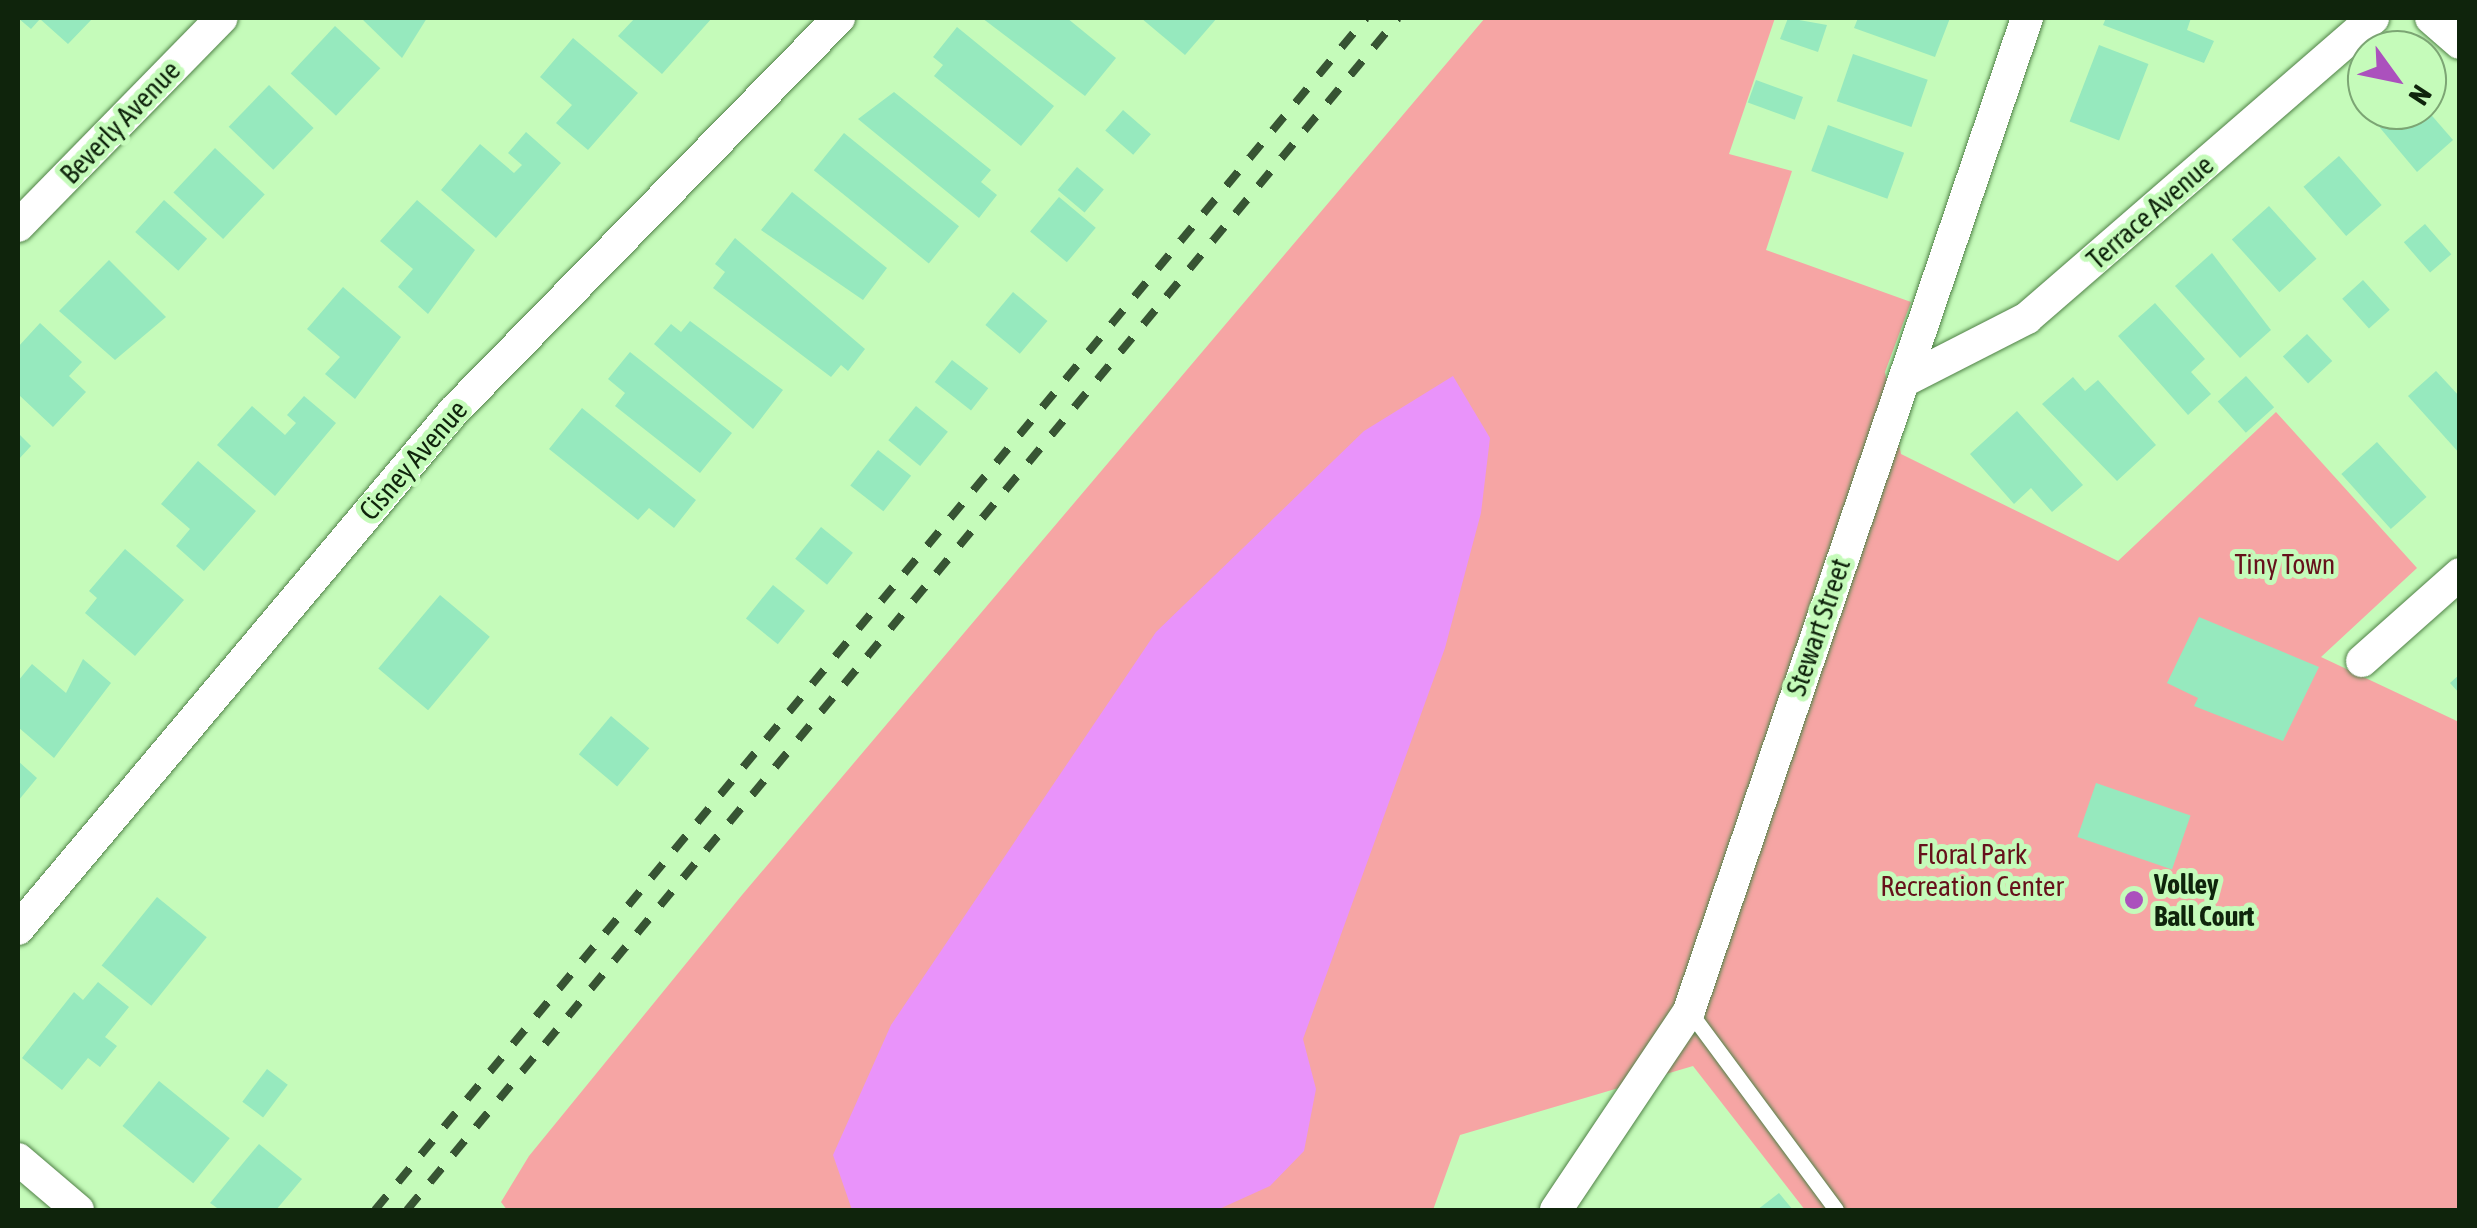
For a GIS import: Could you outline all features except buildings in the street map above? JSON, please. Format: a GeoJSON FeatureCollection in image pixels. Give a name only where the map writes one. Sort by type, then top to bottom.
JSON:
{"type":"FeatureCollection","features":[{"type":"Feature","properties":{"kind":"street","name":"Beverly Avenue"},"geometry":{"type":"LineString","coordinates":[[18,226],[222,18]]}},
{"type":"Feature","properties":{"kind":"street","name":"Cisney Avenue"},"geometry":{"type":"LineString","coordinates":[[18,928],[453,412],[839,18]]}},
{"type":"Feature","properties":{"kind":"street","name":"Stewart Street"},"geometry":{"type":"LineString","coordinates":[[1556,1210],[1688,1011],[1908,379],[2027,18]]}},
{"type":"Feature","properties":{"kind":"street","name":"Terrace Avenue"},"geometry":{"type":"LineString","coordinates":[[1908,379],[2027,318],[2373,18]]}},
{"type":"Feature","properties":{"kind":"street"},"geometry":{"type":"LineString","coordinates":[[2431,18],[2460,43]]}},
{"type":"Feature","properties":{"kind":"street"},"geometry":{"type":"LineString","coordinates":[[2362,661],[2460,574]]}},
{"type":"Feature","properties":{"kind":"street"},"geometry":{"type":"LineString","coordinates":[[18,1159],[78,1210]]}},
{"type":"Feature","properties":{"kind":"lane"},"geometry":{"type":"LineString","coordinates":[[1688,1011],[1836,1210]]}},
{"type":"Feature","properties":{"kind":"green space"},"geometry":{"type":"Polygon","coordinates":[[[1485,18],[1775,18],[1729,154],[1792,171],[1766,250],[1911,302],[1885,372],[1901,454],[2118,561],[2276,412],[2417,568],[2321,657],[2459,722],[2459,1210],[1805,1210],[1693,1066],[1460,1135],[1433,1210],[507,1210],[501,1202],[529,1156],[742,895],[1485,18]]]}},
{"type":"Feature","properties":{"kind":"shaded area"},"geometry":{"type":"Polygon","coordinates":[[[1453,376],[1490,438],[1481,513],[1445,648],[1303,1039],[1316,1089],[1304,1151],[1270,1186],[1217,1210],[852,1210],[833,1155],[891,1025],[1156,632],[1364,431],[1453,376]]]}},
{"type":"Feature","properties":{"kind":"railway"},"geometry":{"type":"LineString","coordinates":[[375,1210],[1366,18]]}},
{"type":"Feature","properties":{"kind":"railway"},"geometry":{"type":"LineString","coordinates":[[407,1210],[1398,18]]}},
{"type":"Feature","properties":{"kind":"place","name":"Volley Ball Court"},"geometry":{"type":"Point","coordinates":[2134,900]}},
{"type":"Feature","properties":{"kind":"park label","name":"Tiny Town"},"geometry":{"type":"Point","coordinates":[2285,564]}},
{"type":"Feature","properties":{"kind":"park label","name":"Floral Park Recreation Center"},"geometry":{"type":"Point","coordinates":[1972,870]}}]}
